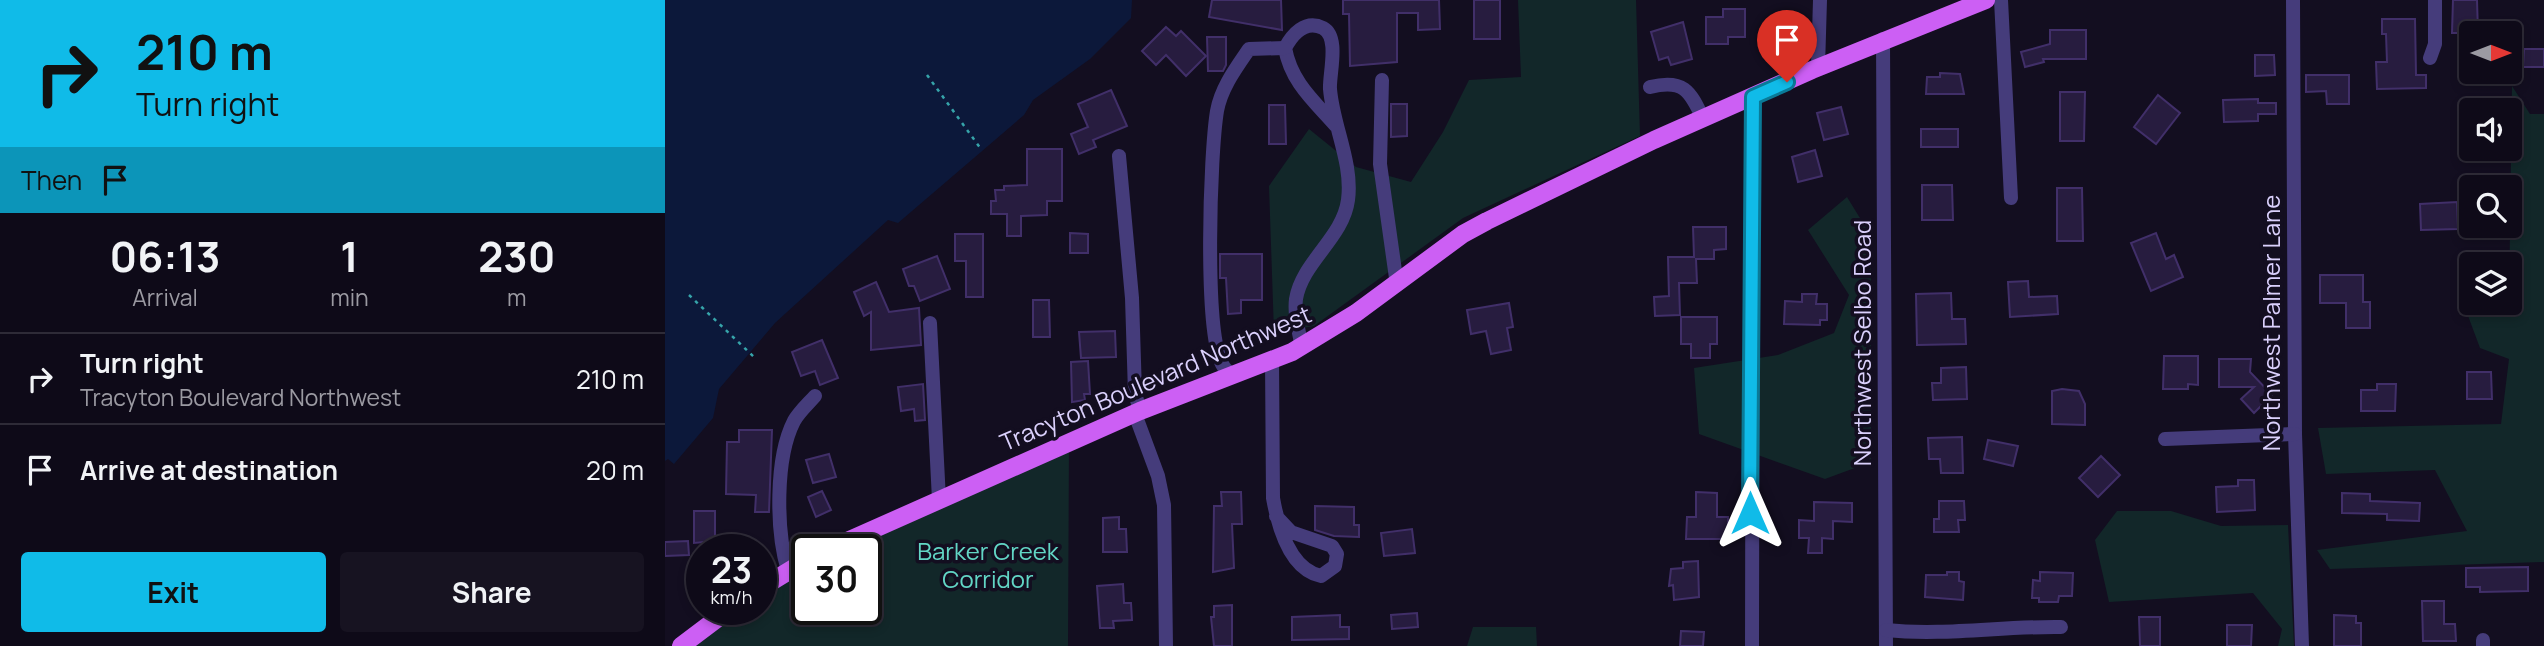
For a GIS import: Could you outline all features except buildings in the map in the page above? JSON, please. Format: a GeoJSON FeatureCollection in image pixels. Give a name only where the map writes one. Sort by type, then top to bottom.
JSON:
{"type":"FeatureCollection","features":[{"type":"Feature","properties":{"kind":"main road","name":"Tracyton Boulevard Northwest"},"geometry":{"type":"LineString","coordinates":[[863,534],[1137,412],[1302,347],[1397,285],[1463,233],[1818,67],[1986,0]]}},
{"type":"Feature","properties":{"kind":"main road"},"geometry":{"type":"LineString","coordinates":[[777,578],[791,569]]}},
{"type":"Feature","properties":{"kind":"main road"},"geometry":{"type":"LineString","coordinates":[[681,646],[709,625]]}},
{"type":"Feature","properties":{"kind":"street"},"geometry":{"type":"LineString","coordinates":[[1818,67],[1820,0]]}},
{"type":"Feature","properties":{"kind":"street"},"geometry":{"type":"LineString","coordinates":[[2001,0],[2011,198]]}},
{"type":"Feature","properties":{"kind":"street","name":"Northwest Palmer Lane"},"geometry":{"type":"LineString","coordinates":[[2293,0],[2295,434],[2302,646]]}},
{"type":"Feature","properties":{"kind":"street"},"geometry":{"type":"LineString","coordinates":[[2430,58],[2435,44],[2435,0]]}},
{"type":"Feature","properties":{"kind":"street"},"geometry":{"type":"LineString","coordinates":[[1302,347],[1296,315],[1300,286],[1333,235],[1348,200],[1345,162],[1330,90],[1332,51],[1329,35],[1323,28],[1310,26],[1294,32],[1285,48],[1297,83],[1336,126]]}},
{"type":"Feature","properties":{"kind":"street","name":"Northwest Selbo Road"},"geometry":{"type":"LineString","coordinates":[[1883,39],[1886,646]]}},
{"type":"Feature","properties":{"kind":"street"},"geometry":{"type":"LineString","coordinates":[[1233,376],[1222,365],[1216,344],[1211,273],[1212,172],[1217,109],[1228,80],[1249,49],[1285,48]]}},
{"type":"Feature","properties":{"kind":"street"},"geometry":{"type":"LineString","coordinates":[[1381,80],[1380,164],[1397,285]]}},
{"type":"Feature","properties":{"kind":"street"},"geometry":{"type":"LineString","coordinates":[[1650,88],[1663,84],[1681,86],[1691,96],[1703,119]]}},
{"type":"Feature","properties":{"kind":"street"},"geometry":{"type":"LineString","coordinates":[[1752,646],[1750,566],[1753,97]]}},
{"type":"Feature","properties":{"kind":"street"},"geometry":{"type":"LineString","coordinates":[[1119,156],[1132,298],[1137,412],[1158,476],[1164,505],[1166,646]]}},
{"type":"Feature","properties":{"kind":"street"},"geometry":{"type":"LineString","coordinates":[[930,323],[939,500]]}},
{"type":"Feature","properties":{"kind":"street"},"geometry":{"type":"LineString","coordinates":[[1272,360],[1273,498],[1276,516],[1287,545],[1300,565],[1321,576],[1335,566],[1337,554],[1332,547],[1291,532],[1276,516]]}},
{"type":"Feature","properties":{"kind":"street"},"geometry":{"type":"LineString","coordinates":[[788,571],[782,545],[782,460],[796,418],[815,396]]}},
{"type":"Feature","properties":{"kind":"street"},"geometry":{"type":"LineString","coordinates":[[2165,439],[2295,434]]}},
{"type":"Feature","properties":{"kind":"street"},"geometry":{"type":"LineString","coordinates":[[1886,630],[1911,633],[2001,626],[2061,627]]}},
{"type":"Feature","properties":{"kind":"path"},"geometry":{"type":"LineString","coordinates":[[927,75],[981,149]]}},
{"type":"Feature","properties":{"kind":"path"},"geometry":{"type":"LineString","coordinates":[[689,295],[754,357]]}},
{"type":"Feature","properties":{"kind":"green space"},"geometry":{"type":"Polygon","coordinates":[[[1518,0],[1636,0],[1640,136],[1463,218],[1314,326],[1274,333],[1269,186],[1309,129],[1356,167],[1411,182],[1443,132],[1469,80],[1521,77],[1518,0]]]}},
{"type":"Feature","properties":{"kind":"green space"},"geometry":{"type":"Polygon","coordinates":[[[2512,86],[2520,98],[2512,98],[2512,86]]]}},
{"type":"Feature","properties":{"kind":"green space"},"geometry":{"type":"Polygon","coordinates":[[[2522,102],[2530,114],[2544,114],[2544,562],[2330,569],[2317,550],[2467,531],[2435,470],[2326,474],[2318,428],[2501,424],[2509,359],[2480,348],[2468,315],[2522,315],[2522,252],[2510,252],[2510,238],[2522,238],[2522,175],[2511,175],[2511,161],[2522,161],[2522,102]]]}},
{"type":"Feature","properties":{"kind":"green space"},"geometry":{"type":"Polygon","coordinates":[[[1847,197],[1871,236],[1871,462],[1825,479],[1699,434],[1694,368],[1778,355],[1834,333],[1849,295],[1808,230],[1847,197]]]}},
{"type":"Feature","properties":{"kind":"green space","name":"Barker Creek Corridor"},"geometry":{"type":"Polygon","coordinates":[[[1069,442],[1068,646],[681,646],[709,625],[777,625],[777,578],[791,570],[791,625],[882,625],[882,534],[861,534],[1069,442]]]}},
{"type":"Feature","properties":{"kind":"green space"},"geometry":{"type":"Polygon","coordinates":[[[2117,511],[2171,511],[2221,526],[2288,525],[2294,646],[2278,646],[2282,629],[2253,593],[2109,602],[2095,540],[2117,511]]]}},
{"type":"Feature","properties":{"kind":"green space"},"geometry":{"type":"Polygon","coordinates":[[[1473,627],[1536,627],[1537,646],[1467,646],[1473,627]]]}},
{"type":"Feature","properties":{"kind":"water"},"geometry":{"type":"Polygon","coordinates":[[[665,0],[1132,0],[1131,18],[1090,59],[1033,100],[1024,115],[898,223],[888,220],[775,323],[719,389],[713,418],[674,464],[668,459],[665,461],[665,0]]]}},
{"type":"Feature","properties":{"kind":"route"},"geometry":{"type":"LineString","coordinates":[[1750,513],[1753,97],[1787,82]]}}]}
